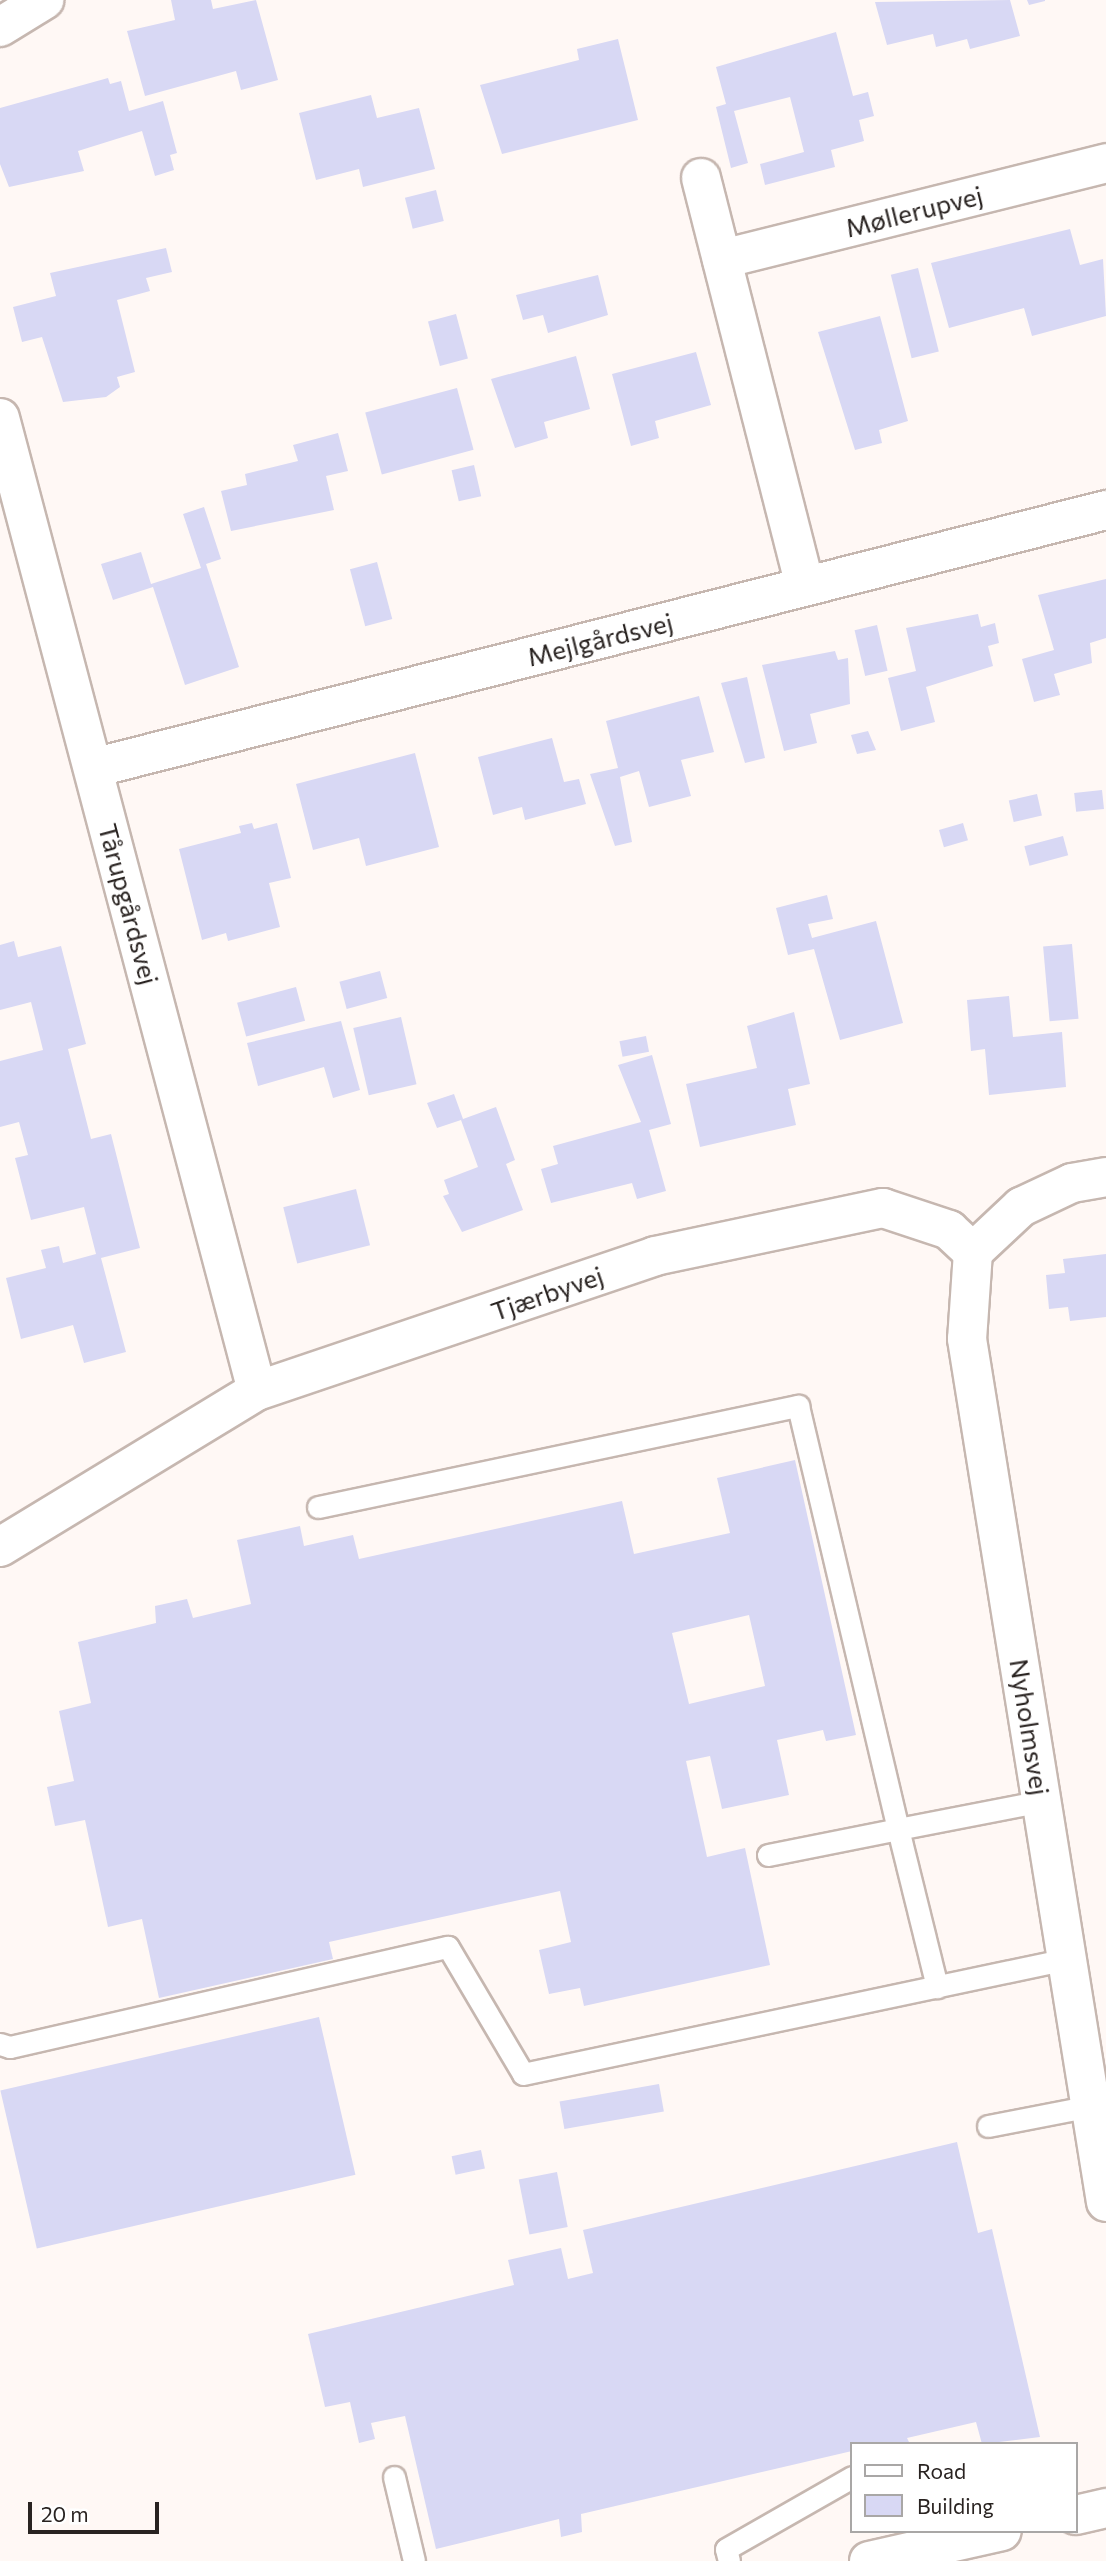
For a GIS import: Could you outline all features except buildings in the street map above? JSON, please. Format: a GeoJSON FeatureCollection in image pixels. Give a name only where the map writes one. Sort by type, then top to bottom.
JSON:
{"type":"FeatureCollection","features":[{"type":"Feature","properties":{"kind":"street"},"geometry":{"type":"LineString","coordinates":[[0,27],[44,0]]}},
{"type":"Feature","properties":{"kind":"street","name":"Møllerupvej"},"geometry":{"type":"LineString","coordinates":[[722,260],[1106,163]]}},
{"type":"Feature","properties":{"kind":"street"},"geometry":{"type":"LineString","coordinates":[[701,178],[805,586]]}},
{"type":"Feature","properties":{"kind":"street","name":"Tårupgårdsvej"},"geometry":{"type":"LineString","coordinates":[[0,418],[257,1391]]}},
{"type":"Feature","properties":{"kind":"street","name":"Mejlgårdsvej"},"geometry":{"type":"LineString","coordinates":[[93,768],[1106,510]]}},
{"type":"Feature","properties":{"kind":"street"},"geometry":{"type":"LineString","coordinates":[[974,1251],[1021,1207],[1072,1183],[1106,1177]]}},
{"type":"Feature","properties":{"kind":"street","name":"Tjærbyvej"},"geometry":{"type":"LineString","coordinates":[[0,1546],[257,1391],[655,1256],[883,1208],[949,1230],[974,1251]]}},
{"type":"Feature","properties":{"kind":"street","name":"Nyholmsvej"},"geometry":{"type":"LineString","coordinates":[[974,1251],[967,1339],[1106,2202]]}},
{"type":"Feature","properties":{"kind":"street"},"geometry":{"type":"LineString","coordinates":[[1078,2515],[1106,2508]]}},
{"type":"Feature","properties":{"kind":"street"},"geometry":{"type":"LineString","coordinates":[[869,2561],[990,2543]]}},
{"type":"Feature","properties":{"kind":"lane"},"geometry":{"type":"LineString","coordinates":[[318,1507],[798,1406],[937,1987]]}},
{"type":"Feature","properties":{"kind":"lane"},"geometry":{"type":"LineString","coordinates":[[768,1855],[1042,1801]]}},
{"type":"Feature","properties":{"kind":"lane"},"geometry":{"type":"LineString","coordinates":[[0,2044],[447,1947],[523,2074],[1067,1959]]}},
{"type":"Feature","properties":{"kind":"lane"},"geometry":{"type":"LineString","coordinates":[[988,2126],[1091,2106]]}},
{"type":"Feature","properties":{"kind":"lane"},"geometry":{"type":"LineString","coordinates":[[394,2477],[414,2561]]}},
{"type":"Feature","properties":{"kind":"lane"},"geometry":{"type":"LineString","coordinates":[[729,2561],[726,2549],[850,2478]]}}]}
